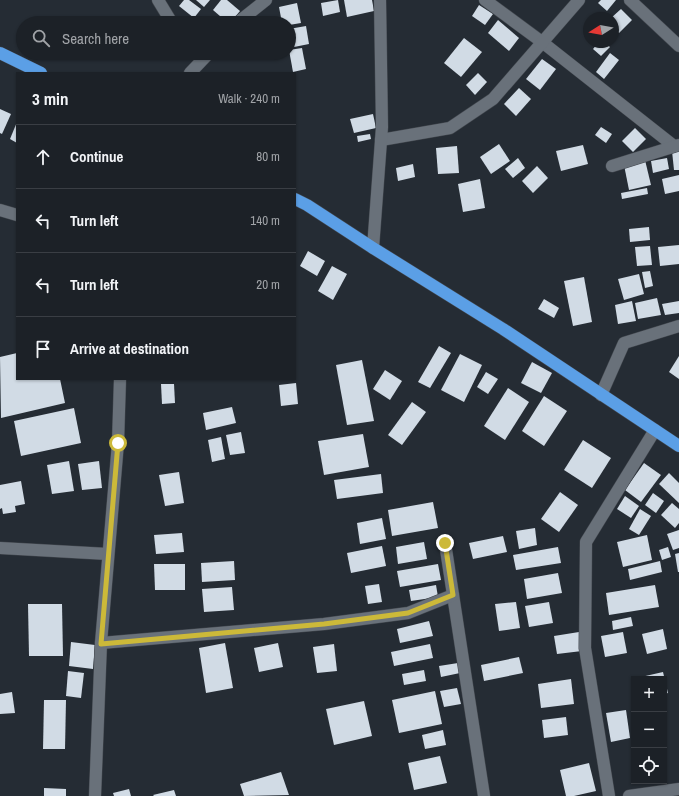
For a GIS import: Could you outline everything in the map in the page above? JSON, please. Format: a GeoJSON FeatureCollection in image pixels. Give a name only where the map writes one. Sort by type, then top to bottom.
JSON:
{"type":"FeatureCollection","features":[{"type":"Feature","properties":{"kind":"highway"},"geometry":{"type":"LineString","coordinates":[[0,53],[39,72]]}},
{"type":"Feature","properties":{"kind":"highway"},"geometry":{"type":"LineString","coordinates":[[296,200],[503,329],[679,446]]}},
{"type":"Feature","properties":{"kind":"street"},"geometry":{"type":"LineString","coordinates":[[158,0],[168,16]]}},
{"type":"Feature","properties":{"kind":"street"},"geometry":{"type":"LineString","coordinates":[[246,16],[266,0]]}},
{"type":"Feature","properties":{"kind":"street"},"geometry":{"type":"LineString","coordinates":[[373,248],[381,140],[380,0]]}},
{"type":"Feature","properties":{"kind":"street"},"geometry":{"type":"LineString","coordinates":[[485,0],[677,145]]}},
{"type":"Feature","properties":{"kind":"street"},"geometry":{"type":"LineString","coordinates":[[381,140],[450,128],[492,99],[579,0]]}},
{"type":"Feature","properties":{"kind":"street"},"geometry":{"type":"LineString","coordinates":[[630,0],[679,46]]}},
{"type":"Feature","properties":{"kind":"street"},"geometry":{"type":"LineString","coordinates":[[190,72],[195,60]]}},
{"type":"Feature","properties":{"kind":"street"},"geometry":{"type":"LineString","coordinates":[[612,166],[677,145]]}},
{"type":"Feature","properties":{"kind":"street"},"geometry":{"type":"LineString","coordinates":[[0,210],[16,215]]}},
{"type":"Feature","properties":{"kind":"street"},"geometry":{"type":"LineString","coordinates":[[601,395],[624,343],[679,326]]}},
{"type":"Feature","properties":{"kind":"street"},"geometry":{"type":"LineString","coordinates":[[95,796],[101,644],[118,443],[120,380]]}},
{"type":"Feature","properties":{"kind":"street"},"geometry":{"type":"LineString","coordinates":[[609,796],[585,648],[586,542],[655,430]]}},
{"type":"Feature","properties":{"kind":"street"},"geometry":{"type":"LineString","coordinates":[[445,543],[484,796]]}},
{"type":"Feature","properties":{"kind":"street"},"geometry":{"type":"LineString","coordinates":[[0,548],[108,554]]}},
{"type":"Feature","properties":{"kind":"street"},"geometry":{"type":"LineString","coordinates":[[101,644],[324,624],[408,613],[453,595]]}},
{"type":"Feature","properties":{"kind":"street"},"geometry":{"type":"LineString","coordinates":[[629,796],[679,789]]}},
{"type":"Feature","properties":{"kind":"building"},"geometry":{"type":"Polygon","coordinates":[[[184,0],[189,0],[201,9],[196,16],[192,16],[179,6],[184,0]]]}},
{"type":"Feature","properties":{"kind":"building"},"geometry":{"type":"Polygon","coordinates":[[[196,0],[210,0],[204,7],[196,0]]]}},
{"type":"Feature","properties":{"kind":"building"},"geometry":{"type":"Polygon","coordinates":[[[221,0],[227,0],[240,11],[236,16],[220,16],[213,10],[221,0]]]}},
{"type":"Feature","properties":{"kind":"building"},"geometry":{"type":"Polygon","coordinates":[[[338,0],[340,12],[323,16],[321,3],[338,0]]]}},
{"type":"Feature","properties":{"kind":"building"},"geometry":{"type":"Polygon","coordinates":[[[344,0],[372,0],[374,11],[347,17],[344,0]]]}},
{"type":"Feature","properties":{"kind":"building"},"geometry":{"type":"Polygon","coordinates":[[[601,0],[616,0],[607,11],[598,3],[601,0]]]}},
{"type":"Feature","properties":{"kind":"building"},"geometry":{"type":"Polygon","coordinates":[[[297,3],[301,23],[296,24],[296,16],[281,16],[279,7],[297,3]]]}},
{"type":"Feature","properties":{"kind":"building"},"geometry":{"type":"Polygon","coordinates":[[[479,5],[493,14],[485,25],[472,16],[479,5]]]}},
{"type":"Feature","properties":{"kind":"building"},"geometry":{"type":"Polygon","coordinates":[[[621,9],[632,20],[619,33],[619,12],[618,12],[621,9]]]}},
{"type":"Feature","properties":{"kind":"building"},"geometry":{"type":"Polygon","coordinates":[[[498,20],[519,38],[509,51],[488,33],[498,20]]]}},
{"type":"Feature","properties":{"kind":"building"},"geometry":{"type":"Polygon","coordinates":[[[306,26],[309,44],[296,47],[296,28],[306,26]]]}},
{"type":"Feature","properties":{"kind":"building"},"geometry":{"type":"Polygon","coordinates":[[[464,38],[482,52],[461,77],[444,63],[464,38]]]}},
{"type":"Feature","properties":{"kind":"building"},"geometry":{"type":"Polygon","coordinates":[[[302,48],[306,69],[293,72],[291,60],[296,60],[296,49],[302,48]]]}},
{"type":"Feature","properties":{"kind":"building"},"geometry":{"type":"Polygon","coordinates":[[[594,48],[609,48],[601,56],[593,49],[594,48]]]}},
{"type":"Feature","properties":{"kind":"building"},"geometry":{"type":"Polygon","coordinates":[[[610,53],[619,60],[604,79],[596,72],[610,53]]]}},
{"type":"Feature","properties":{"kind":"building"},"geometry":{"type":"Polygon","coordinates":[[[542,59],[556,69],[540,90],[526,79],[542,59]]]}},
{"type":"Feature","properties":{"kind":"building"},"geometry":{"type":"Polygon","coordinates":[[[478,73],[487,82],[475,95],[466,85],[478,73]]]}},
{"type":"Feature","properties":{"kind":"building"},"geometry":{"type":"Polygon","coordinates":[[[519,88],[531,99],[516,116],[504,104],[519,88]]]}},
{"type":"Feature","properties":{"kind":"building"},"geometry":{"type":"Polygon","coordinates":[[[0,109],[11,114],[2,134],[0,133],[0,109]]]}},
{"type":"Feature","properties":{"kind":"building"},"geometry":{"type":"Polygon","coordinates":[[[373,114],[376,128],[354,133],[350,119],[373,114]]]}},
{"type":"Feature","properties":{"kind":"building"},"geometry":{"type":"Polygon","coordinates":[[[16,124],[16,142],[10,139],[16,124]]]}},
{"type":"Feature","properties":{"kind":"building"},"geometry":{"type":"Polygon","coordinates":[[[601,127],[612,134],[606,143],[595,135],[601,127]]]}},
{"type":"Feature","properties":{"kind":"building"},"geometry":{"type":"Polygon","coordinates":[[[635,128],[646,139],[633,152],[622,141],[635,128]]]}},
{"type":"Feature","properties":{"kind":"building"},"geometry":{"type":"Polygon","coordinates":[[[370,134],[371,139],[358,142],[357,136],[370,134]]]}},
{"type":"Feature","properties":{"kind":"building"},"geometry":{"type":"Polygon","coordinates":[[[499,144],[510,161],[491,174],[480,157],[499,144]]]}},
{"type":"Feature","properties":{"kind":"building"},"geometry":{"type":"Polygon","coordinates":[[[583,145],[588,164],[561,171],[556,151],[583,145]]]}},
{"type":"Feature","properties":{"kind":"building"},"geometry":{"type":"Polygon","coordinates":[[[457,146],[459,173],[438,174],[436,148],[457,146]]]}},
{"type":"Feature","properties":{"kind":"building"},"geometry":{"type":"Polygon","coordinates":[[[672,151],[679,151],[679,170],[674,170],[672,151]]]}},
{"type":"Feature","properties":{"kind":"building"},"geometry":{"type":"Polygon","coordinates":[[[518,158],[525,168],[513,178],[505,169],[518,158]]]}},
{"type":"Feature","properties":{"kind":"building"},"geometry":{"type":"Polygon","coordinates":[[[667,158],[669,169],[653,173],[651,161],[667,158]]]}},
{"type":"Feature","properties":{"kind":"building"},"geometry":{"type":"Polygon","coordinates":[[[645,160],[651,185],[629,190],[624,165],[645,160]]]}},
{"type":"Feature","properties":{"kind":"building"},"geometry":{"type":"Polygon","coordinates":[[[413,164],[415,177],[398,181],[396,168],[413,164]]]}},
{"type":"Feature","properties":{"kind":"building"},"geometry":{"type":"Polygon","coordinates":[[[537,166],[548,178],[533,193],[522,181],[537,166]]]}},
{"type":"Feature","properties":{"kind":"building"},"geometry":{"type":"Polygon","coordinates":[[[679,175],[679,191],[665,194],[662,179],[679,175]]]}},
{"type":"Feature","properties":{"kind":"building"},"geometry":{"type":"Polygon","coordinates":[[[480,179],[485,208],[463,212],[458,184],[480,179]]]}},
{"type":"Feature","properties":{"kind":"building"},"geometry":{"type":"Polygon","coordinates":[[[647,188],[648,194],[622,199],[621,193],[647,188]]]}},
{"type":"Feature","properties":{"kind":"building"},"geometry":{"type":"Polygon","coordinates":[[[649,227],[650,240],[630,242],[629,229],[649,227]]]}},
{"type":"Feature","properties":{"kind":"building"},"geometry":{"type":"Polygon","coordinates":[[[679,245],[679,264],[660,266],[658,247],[679,245]]]}},
{"type":"Feature","properties":{"kind":"building"},"geometry":{"type":"Polygon","coordinates":[[[650,246],[652,265],[637,266],[635,247],[650,246]]]}},
{"type":"Feature","properties":{"kind":"building"},"geometry":{"type":"Polygon","coordinates":[[[308,251],[325,261],[317,276],[300,266],[308,251]]]}},
{"type":"Feature","properties":{"kind":"building"},"geometry":{"type":"Polygon","coordinates":[[[332,266],[347,274],[333,300],[318,291],[332,266]]]}},
{"type":"Feature","properties":{"kind":"building"},"geometry":{"type":"Polygon","coordinates":[[[650,271],[653,286],[645,288],[642,272],[650,271]]]}},
{"type":"Feature","properties":{"kind":"building"},"geometry":{"type":"Polygon","coordinates":[[[639,274],[644,294],[624,300],[618,279],[639,274]]]}},
{"type":"Feature","properties":{"kind":"building"},"geometry":{"type":"Polygon","coordinates":[[[584,277],[592,322],[573,326],[564,281],[584,277]]]}},
{"type":"Feature","properties":{"kind":"building"},"geometry":{"type":"Polygon","coordinates":[[[657,298],[661,315],[638,319],[635,303],[657,298]]]}},
{"type":"Feature","properties":{"kind":"building"},"geometry":{"type":"Polygon","coordinates":[[[544,299],[559,308],[554,318],[538,309],[544,299]]]}},
{"type":"Feature","properties":{"kind":"building"},"geometry":{"type":"Polygon","coordinates":[[[632,301],[636,321],[618,324],[615,305],[632,301]]]}},
{"type":"Feature","properties":{"kind":"building"},"geometry":{"type":"Polygon","coordinates":[[[679,301],[679,313],[665,315],[662,304],[679,301]]]}},
{"type":"Feature","properties":{"kind":"building"},"geometry":{"type":"Polygon","coordinates":[[[439,346],[451,353],[430,388],[418,382],[439,346]]]}},
{"type":"Feature","properties":{"kind":"building"},"geometry":{"type":"Polygon","coordinates":[[[16,353],[16,380],[60,380],[65,403],[1,418],[0,357],[16,353]]]}},
{"type":"Feature","properties":{"kind":"building"},"geometry":{"type":"Polygon","coordinates":[[[460,354],[482,365],[464,402],[441,390],[460,354]]]}},
{"type":"Feature","properties":{"kind":"building"},"geometry":{"type":"Polygon","coordinates":[[[679,356],[679,379],[669,372],[679,356]]]}},
{"type":"Feature","properties":{"kind":"building"},"geometry":{"type":"Polygon","coordinates":[[[362,360],[374,421],[347,425],[336,365],[362,360]]]}},
{"type":"Feature","properties":{"kind":"building"},"geometry":{"type":"Polygon","coordinates":[[[532,362],[552,373],[541,393],[521,383],[532,362]]]}},
{"type":"Feature","properties":{"kind":"building"},"geometry":{"type":"Polygon","coordinates":[[[385,370],[402,381],[390,400],[373,389],[385,370]]]}},
{"type":"Feature","properties":{"kind":"building"},"geometry":{"type":"Polygon","coordinates":[[[486,372],[498,379],[488,394],[477,387],[486,372]]]}},
{"type":"Feature","properties":{"kind":"building"},"geometry":{"type":"Polygon","coordinates":[[[296,383],[298,404],[281,406],[279,385],[296,383]]]}},
{"type":"Feature","properties":{"kind":"building"},"geometry":{"type":"Polygon","coordinates":[[[161,384],[174,384],[175,403],[162,404],[161,384]]]}},
{"type":"Feature","properties":{"kind":"building"},"geometry":{"type":"Polygon","coordinates":[[[508,388],[529,402],[505,440],[484,426],[508,388]]]}},
{"type":"Feature","properties":{"kind":"building"},"geometry":{"type":"Polygon","coordinates":[[[544,396],[567,411],[544,446],[522,431],[544,396]]]}},
{"type":"Feature","properties":{"kind":"building"},"geometry":{"type":"Polygon","coordinates":[[[412,402],[426,412],[402,445],[388,435],[412,402]]]}},
{"type":"Feature","properties":{"kind":"building"},"geometry":{"type":"Polygon","coordinates":[[[232,407],[236,423],[206,430],[203,413],[232,407]]]}},
{"type":"Feature","properties":{"kind":"building"},"geometry":{"type":"Polygon","coordinates":[[[74,408],[81,443],[21,456],[14,421],[74,408]]]}},
{"type":"Feature","properties":{"kind":"building"},"geometry":{"type":"Polygon","coordinates":[[[241,432],[245,453],[230,455],[226,435],[241,432]]]}},
{"type":"Feature","properties":{"kind":"building"},"geometry":{"type":"Polygon","coordinates":[[[363,434],[369,467],[324,475],[318,441],[363,434]]]}},
{"type":"Feature","properties":{"kind":"building"},"geometry":{"type":"Polygon","coordinates":[[[221,437],[225,459],[212,462],[208,440],[221,437]]]}},
{"type":"Feature","properties":{"kind":"building"},"geometry":{"type":"Polygon","coordinates":[[[583,440],[611,458],[592,488],[564,470],[583,440]]]}},
{"type":"Feature","properties":{"kind":"building"},"geometry":{"type":"Polygon","coordinates":[[[69,461],[74,491],[52,494],[47,465],[69,461]]]}},
{"type":"Feature","properties":{"kind":"building"},"geometry":{"type":"Polygon","coordinates":[[[99,461],[102,488],[82,490],[78,464],[99,461]]]}},
{"type":"Feature","properties":{"kind":"building"},"geometry":{"type":"Polygon","coordinates":[[[644,463],[661,475],[641,502],[625,490],[644,463]]]}},
{"type":"Feature","properties":{"kind":"building"},"geometry":{"type":"Polygon","coordinates":[[[179,472],[184,503],[165,506],[159,475],[179,472]]]}},
{"type":"Feature","properties":{"kind":"building"},"geometry":{"type":"Polygon","coordinates":[[[669,473],[679,483],[679,503],[659,484],[669,473]]]}},
{"type":"Feature","properties":{"kind":"building"},"geometry":{"type":"Polygon","coordinates":[[[381,474],[383,493],[337,499],[334,480],[381,474]]]}},
{"type":"Feature","properties":{"kind":"building"},"geometry":{"type":"Polygon","coordinates":[[[21,481],[25,504],[15,506],[16,512],[3,514],[2,508],[0,509],[0,485],[21,481]]]}},
{"type":"Feature","properties":{"kind":"building"},"geometry":{"type":"Polygon","coordinates":[[[560,492],[578,505],[559,532],[541,519],[560,492]]]}},
{"type":"Feature","properties":{"kind":"building"},"geometry":{"type":"Polygon","coordinates":[[[653,493],[664,501],[656,513],[645,505],[653,493]]]}},
{"type":"Feature","properties":{"kind":"building"},"geometry":{"type":"Polygon","coordinates":[[[625,496],[639,506],[631,518],[617,509],[625,496]]]}},
{"type":"Feature","properties":{"kind":"building"},"geometry":{"type":"Polygon","coordinates":[[[433,502],[438,528],[392,536],[388,510],[433,502]]]}},
{"type":"Feature","properties":{"kind":"building"},"geometry":{"type":"Polygon","coordinates":[[[672,503],[679,509],[679,523],[675,528],[661,515],[672,503]]]}},
{"type":"Feature","properties":{"kind":"building"},"geometry":{"type":"Polygon","coordinates":[[[640,509],[651,516],[639,535],[629,529],[640,509]]]}},
{"type":"Feature","properties":{"kind":"building"},"geometry":{"type":"Polygon","coordinates":[[[382,518],[386,539],[360,544],[357,523],[382,518]]]}},
{"type":"Feature","properties":{"kind":"building"},"geometry":{"type":"Polygon","coordinates":[[[535,528],[537,545],[519,549],[516,531],[535,528]]]}},
{"type":"Feature","properties":{"kind":"building"},"geometry":{"type":"Polygon","coordinates":[[[679,530],[679,548],[673,550],[667,534],[679,530]]]}},
{"type":"Feature","properties":{"kind":"building"},"geometry":{"type":"Polygon","coordinates":[[[182,533],[184,552],[156,554],[154,535],[182,533]]]}},
{"type":"Feature","properties":{"kind":"building"},"geometry":{"type":"Polygon","coordinates":[[[647,535],[652,560],[623,567],[617,542],[647,535]]]}},
{"type":"Feature","properties":{"kind":"building"},"geometry":{"type":"Polygon","coordinates":[[[503,536],[507,552],[473,559],[469,543],[503,536]]]}},
{"type":"Feature","properties":{"kind":"building"},"geometry":{"type":"Polygon","coordinates":[[[424,542],[427,559],[398,564],[396,547],[424,542]]]}},
{"type":"Feature","properties":{"kind":"building"},"geometry":{"type":"Polygon","coordinates":[[[382,546],[386,566],[351,573],[347,553],[382,546]]]}},
{"type":"Feature","properties":{"kind":"building"},"geometry":{"type":"Polygon","coordinates":[[[558,547],[561,563],[516,570],[513,555],[558,547]]]}},
{"type":"Feature","properties":{"kind":"building"},"geometry":{"type":"Polygon","coordinates":[[[668,547],[671,557],[662,560],[659,550],[668,547]]]}},
{"type":"Feature","properties":{"kind":"building"},"geometry":{"type":"Polygon","coordinates":[[[679,553],[679,572],[678,572],[675,554],[679,553]]]}},
{"type":"Feature","properties":{"kind":"building"},"geometry":{"type":"Polygon","coordinates":[[[234,561],[235,580],[202,582],[201,563],[234,561]]]}},
{"type":"Feature","properties":{"kind":"building"},"geometry":{"type":"Polygon","coordinates":[[[660,561],[662,572],[630,580],[628,569],[660,561]]]}},
{"type":"Feature","properties":{"kind":"building"},"geometry":{"type":"Polygon","coordinates":[[[154,564],[185,564],[185,590],[155,590],[154,564]]]}},
{"type":"Feature","properties":{"kind":"building"},"geometry":{"type":"Polygon","coordinates":[[[438,564],[441,580],[400,587],[397,571],[438,564]]]}},
{"type":"Feature","properties":{"kind":"building"},"geometry":{"type":"Polygon","coordinates":[[[558,573],[562,593],[527,599],[524,579],[558,573]]]}},
{"type":"Feature","properties":{"kind":"building"},"geometry":{"type":"Polygon","coordinates":[[[379,584],[382,602],[368,604],[365,586],[379,584]]]}},
{"type":"Feature","properties":{"kind":"building"},"geometry":{"type":"Polygon","coordinates":[[[436,585],[438,597],[411,601],[409,590],[436,585]]]}},
{"type":"Feature","properties":{"kind":"building"},"geometry":{"type":"Polygon","coordinates":[[[655,585],[659,607],[609,615],[606,593],[655,585]]]}},
{"type":"Feature","properties":{"kind":"building"},"geometry":{"type":"Polygon","coordinates":[[[232,587],[234,610],[204,612],[202,589],[232,587]]]}},
{"type":"Feature","properties":{"kind":"building"},"geometry":{"type":"Polygon","coordinates":[[[516,602],[520,628],[499,631],[495,604],[516,602]]]}},
{"type":"Feature","properties":{"kind":"building"},"geometry":{"type":"Polygon","coordinates":[[[549,602],[553,623],[529,627],[525,606],[549,602]]]}},
{"type":"Feature","properties":{"kind":"building"},"geometry":{"type":"Polygon","coordinates":[[[28,604],[62,604],[63,656],[29,656],[28,604]]]}},
{"type":"Feature","properties":{"kind":"building"},"geometry":{"type":"Polygon","coordinates":[[[631,617],[633,626],[613,630],[612,621],[631,617]]]}},
{"type":"Feature","properties":{"kind":"building"},"geometry":{"type":"Polygon","coordinates":[[[429,621],[433,636],[400,643],[397,629],[429,621]]]}},
{"type":"Feature","properties":{"kind":"building"},"geometry":{"type":"Polygon","coordinates":[[[663,629],[667,649],[647,654],[642,634],[663,629]]]}},
{"type":"Feature","properties":{"kind":"building"},"geometry":{"type":"Polygon","coordinates":[[[579,632],[582,651],[557,654],[554,636],[579,632]]]}},
{"type":"Feature","properties":{"kind":"building"},"geometry":{"type":"Polygon","coordinates":[[[623,632],[627,653],[605,657],[601,636],[623,632]]]}},
{"type":"Feature","properties":{"kind":"building"},"geometry":{"type":"Polygon","coordinates":[[[71,642],[95,645],[93,669],[69,666],[71,642]]]}},
{"type":"Feature","properties":{"kind":"building"},"geometry":{"type":"Polygon","coordinates":[[[225,643],[233,688],[206,693],[199,648],[225,643]]]}},
{"type":"Feature","properties":{"kind":"building"},"geometry":{"type":"Polygon","coordinates":[[[278,643],[283,667],[259,672],[254,648],[278,643]]]}},
{"type":"Feature","properties":{"kind":"building"},"geometry":{"type":"Polygon","coordinates":[[[334,644],[337,671],[317,673],[313,647],[334,644]]]}},
{"type":"Feature","properties":{"kind":"building"},"geometry":{"type":"Polygon","coordinates":[[[430,644],[433,658],[394,666],[391,652],[430,644]]]}},
{"type":"Feature","properties":{"kind":"building"},"geometry":{"type":"Polygon","coordinates":[[[519,657],[523,673],[484,681],[481,665],[519,657]]]}},
{"type":"Feature","properties":{"kind":"building"},"geometry":{"type":"Polygon","coordinates":[[[458,663],[460,673],[441,677],[439,666],[458,663]]]}},
{"type":"Feature","properties":{"kind":"building"},"geometry":{"type":"Polygon","coordinates":[[[424,670],[426,681],[404,685],[402,674],[424,670]]]}},
{"type":"Feature","properties":{"kind":"building"},"geometry":{"type":"Polygon","coordinates":[[[68,671],[84,673],[81,698],[66,696],[68,671]]]}},
{"type":"Feature","properties":{"kind":"building"},"geometry":{"type":"Polygon","coordinates":[[[663,672],[664,676],[645,676],[663,672]]]}},
{"type":"Feature","properties":{"kind":"building"},"geometry":{"type":"Polygon","coordinates":[[[571,679],[574,704],[541,708],[538,684],[571,679]]]}},
{"type":"Feature","properties":{"kind":"building"},"geometry":{"type":"Polygon","coordinates":[[[457,688],[461,704],[444,707],[440,691],[457,688]]]}},
{"type":"Feature","properties":{"kind":"building"},"geometry":{"type":"Polygon","coordinates":[[[435,691],[442,724],[399,733],[392,700],[435,691]]]}},
{"type":"Feature","properties":{"kind":"building"},"geometry":{"type":"Polygon","coordinates":[[[12,692],[15,713],[0,714],[0,694],[12,692]]]}},
{"type":"Feature","properties":{"kind":"building"},"geometry":{"type":"Polygon","coordinates":[[[44,700],[66,700],[65,749],[43,749],[44,700]]]}},
{"type":"Feature","properties":{"kind":"building"},"geometry":{"type":"Polygon","coordinates":[[[364,701],[372,736],[334,745],[326,709],[364,701]]]}},
{"type":"Feature","properties":{"kind":"building"},"geometry":{"type":"Polygon","coordinates":[[[626,710],[630,738],[611,742],[606,713],[626,710]]]}},
{"type":"Feature","properties":{"kind":"building"},"geometry":{"type":"Polygon","coordinates":[[[566,717],[568,735],[544,738],[542,720],[566,717]]]}},
{"type":"Feature","properties":{"kind":"building"},"geometry":{"type":"Polygon","coordinates":[[[443,730],[446,745],[425,749],[422,735],[443,730]]]}},
{"type":"Feature","properties":{"kind":"building"},"geometry":{"type":"Polygon","coordinates":[[[440,756],[447,783],[414,790],[408,763],[440,756]]]}},
{"type":"Feature","properties":{"kind":"building"},"geometry":{"type":"Polygon","coordinates":[[[589,763],[596,791],[574,796],[566,796],[560,770],[589,763]]]}},
{"type":"Feature","properties":{"kind":"building"},"geometry":{"type":"Polygon","coordinates":[[[281,772],[289,795],[244,796],[240,784],[281,772]]]}},
{"type":"Feature","properties":{"kind":"building"},"geometry":{"type":"Polygon","coordinates":[[[44,788],[66,789],[66,796],[44,796],[44,788]]]}},
{"type":"Feature","properties":{"kind":"building"},"geometry":{"type":"Polygon","coordinates":[[[129,789],[131,796],[114,796],[113,793],[129,789]]]}},
{"type":"Feature","properties":{"kind":"building"},"geometry":{"type":"Polygon","coordinates":[[[174,790],[176,796],[153,795],[174,790]]]}},
{"type":"Feature","properties":{"kind":"route"},"geometry":{"type":"LineString","coordinates":[[118,443],[101,644],[324,624],[408,613],[453,595],[445,543]]}}]}
